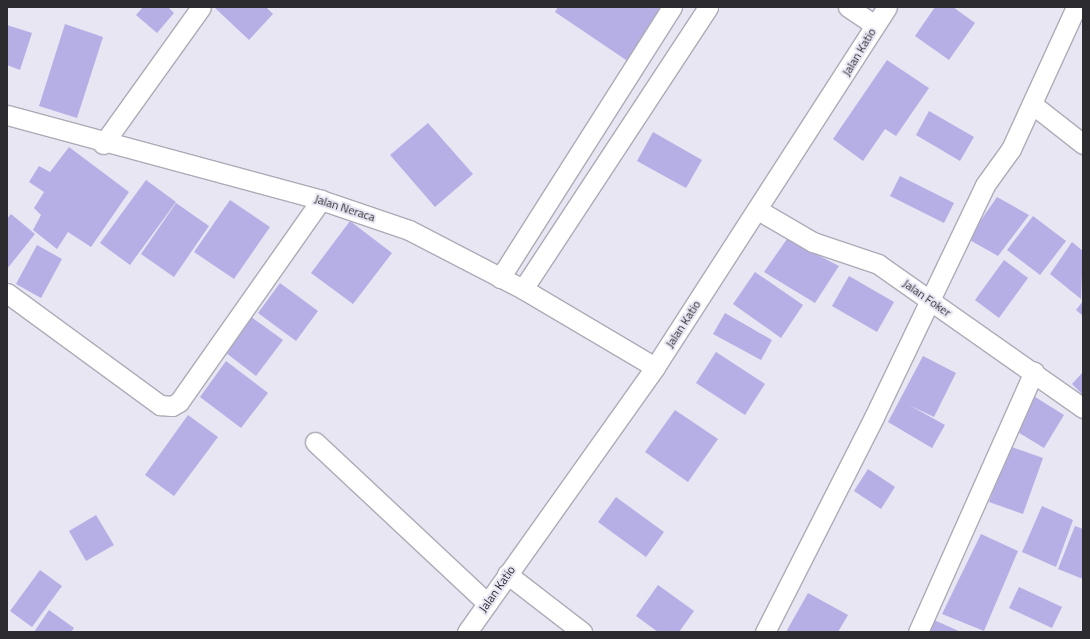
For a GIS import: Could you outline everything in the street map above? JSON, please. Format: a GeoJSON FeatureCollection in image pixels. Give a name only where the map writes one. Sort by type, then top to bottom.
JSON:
{"type":"FeatureCollection","features":[{"type":"Feature","properties":{"kind":"street"},"geometry":{"type":"LineString","coordinates":[[103,144],[201,7]]}},
{"type":"Feature","properties":{"kind":"street"},"geometry":{"type":"LineString","coordinates":[[500,278],[595,126],[672,7]]}},
{"type":"Feature","properties":{"kind":"street"},"geometry":{"type":"LineString","coordinates":[[523,289],[618,141],[708,7]]}},
{"type":"Feature","properties":{"kind":"street"},"geometry":{"type":"LineString","coordinates":[[848,7],[875,25]]}},
{"type":"Feature","properties":{"kind":"street","name":"Jalan Katio"},"geometry":{"type":"LineString","coordinates":[[467,632],[655,367],[758,210],[887,7]]}},
{"type":"Feature","properties":{"kind":"street"},"geometry":{"type":"LineString","coordinates":[[766,632],[930,300],[985,185],[1011,149],[1076,7]]}},
{"type":"Feature","properties":{"kind":"street"},"geometry":{"type":"LineString","coordinates":[[1032,104],[1083,144]]}},
{"type":"Feature","properties":{"kind":"street","name":"Jalan Neraca"},"geometry":{"type":"LineString","coordinates":[[7,115],[103,144],[321,200],[409,230],[523,289],[655,367]]}},
{"type":"Feature","properties":{"kind":"street"},"geometry":{"type":"LineString","coordinates":[[595,126],[618,141]]}},
{"type":"Feature","properties":{"kind":"street"},"geometry":{"type":"LineString","coordinates":[[7,293],[160,405],[172,406],[179,402],[321,200]]}},
{"type":"Feature","properties":{"kind":"street","name":"Jalan Foker"},"geometry":{"type":"LineString","coordinates":[[758,210],[813,242],[878,264],[1034,372],[1083,408]]}},
{"type":"Feature","properties":{"kind":"street"},"geometry":{"type":"LineString","coordinates":[[918,632],[1034,372]]}},
{"type":"Feature","properties":{"kind":"street"},"geometry":{"type":"LineString","coordinates":[[315,442],[487,603]]}},
{"type":"Feature","properties":{"kind":"street"},"geometry":{"type":"LineString","coordinates":[[508,574],[582,632]]}},
{"type":"Feature","properties":{"kind":"building"},"geometry":{"type":"Polygon","coordinates":[[[143,7],[168,7],[174,13],[157,33],[136,15],[143,7]]]}},
{"type":"Feature","properties":{"kind":"building"},"geometry":{"type":"Polygon","coordinates":[[[214,7],[266,7],[273,14],[249,40],[214,7]]]}},
{"type":"Feature","properties":{"kind":"building"},"geometry":{"type":"Polygon","coordinates":[[[558,7],[663,7],[629,62],[555,12],[558,7]]]}},
{"type":"Feature","properties":{"kind":"building"},"geometry":{"type":"Polygon","coordinates":[[[935,7],[953,7],[975,23],[949,60],[915,36],[935,7]]]}},
{"type":"Feature","properties":{"kind":"building"},"geometry":{"type":"Polygon","coordinates":[[[65,24],[103,37],[77,118],[39,106],[65,24]]]}},
{"type":"Feature","properties":{"kind":"building"},"geometry":{"type":"Polygon","coordinates":[[[7,25],[32,33],[20,70],[7,65],[7,25]]]}},
{"type":"Feature","properties":{"kind":"building"},"geometry":{"type":"Polygon","coordinates":[[[887,60],[929,88],[896,136],[885,129],[863,161],[833,139],[887,60]]]}},
{"type":"Feature","properties":{"kind":"building"},"geometry":{"type":"Polygon","coordinates":[[[929,111],[974,137],[960,161],[916,135],[929,111]]]}},
{"type":"Feature","properties":{"kind":"building"},"geometry":{"type":"Polygon","coordinates":[[[428,123],[473,174],[435,207],[390,155],[428,123]]]}},
{"type":"Feature","properties":{"kind":"building"},"geometry":{"type":"Polygon","coordinates":[[[653,132],[702,160],[686,188],[637,161],[653,132]]]}},
{"type":"Feature","properties":{"kind":"building"},"geometry":{"type":"Polygon","coordinates":[[[69,147],[129,192],[91,247],[68,232],[57,249],[33,230],[41,215],[34,208],[44,192],[29,182],[39,166],[50,172],[69,147]]]}},
{"type":"Feature","properties":{"kind":"building"},"geometry":{"type":"Polygon","coordinates":[[[900,176],[954,203],[944,223],[890,196],[900,176]]]}},
{"type":"Feature","properties":{"kind":"building"},"geometry":{"type":"Polygon","coordinates":[[[146,180],[176,202],[130,265],[100,243],[146,180]]]}},
{"type":"Feature","properties":{"kind":"building"},"geometry":{"type":"Polygon","coordinates":[[[997,197],[1029,215],[998,256],[968,239],[997,197]]]}},
{"type":"Feature","properties":{"kind":"building"},"geometry":{"type":"Polygon","coordinates":[[[230,200],[270,227],[234,279],[194,252],[230,200]]]}},
{"type":"Feature","properties":{"kind":"building"},"geometry":{"type":"Polygon","coordinates":[[[176,203],[209,226],[174,277],[141,254],[176,203]]]}},
{"type":"Feature","properties":{"kind":"building"},"geometry":{"type":"Polygon","coordinates":[[[11,214],[35,234],[7,269],[7,219],[11,214]]]}},
{"type":"Feature","properties":{"kind":"building"},"geometry":{"type":"Polygon","coordinates":[[[1033,216],[1066,241],[1040,275],[1007,250],[1033,216]]]}},
{"type":"Feature","properties":{"kind":"building"},"geometry":{"type":"Polygon","coordinates":[[[350,221],[392,253],[353,304],[311,273],[350,221]]]}},
{"type":"Feature","properties":{"kind":"building"},"geometry":{"type":"Polygon","coordinates":[[[787,239],[839,266],[815,303],[764,272],[787,239]]]}},
{"type":"Feature","properties":{"kind":"building"},"geometry":{"type":"Polygon","coordinates":[[[1072,242],[1083,251],[1081,299],[1050,274],[1072,242]]]}},
{"type":"Feature","properties":{"kind":"building"},"geometry":{"type":"Polygon","coordinates":[[[37,245],[62,259],[41,298],[16,284],[37,245]]]}},
{"type":"Feature","properties":{"kind":"building"},"geometry":{"type":"Polygon","coordinates":[[[1004,260],[1028,278],[999,318],[975,300],[1004,260]]]}},
{"type":"Feature","properties":{"kind":"building"},"geometry":{"type":"Polygon","coordinates":[[[755,272],[803,305],[781,338],[733,304],[755,272]]]}},
{"type":"Feature","properties":{"kind":"building"},"geometry":{"type":"Polygon","coordinates":[[[849,276],[894,302],[877,332],[832,306],[849,276]]]}},
{"type":"Feature","properties":{"kind":"building"},"geometry":{"type":"Polygon","coordinates":[[[280,283],[318,311],[296,341],[258,313],[280,283]]]}},
{"type":"Feature","properties":{"kind":"building"},"geometry":{"type":"Polygon","coordinates":[[[1083,301],[1083,316],[1076,310],[1083,301]]]}},
{"type":"Feature","properties":{"kind":"building"},"geometry":{"type":"Polygon","coordinates":[[[725,313],[772,340],[761,360],[713,334],[725,313]]]}},
{"type":"Feature","properties":{"kind":"building"},"geometry":{"type":"Polygon","coordinates":[[[247,314],[283,340],[256,376],[221,349],[247,314]]]}},
{"type":"Feature","properties":{"kind":"building"},"geometry":{"type":"Polygon","coordinates":[[[716,352],[765,384],[745,415],[696,383],[716,352]]]}},
{"type":"Feature","properties":{"kind":"building"},"geometry":{"type":"Polygon","coordinates":[[[923,356],[956,373],[934,417],[909,405],[945,425],[932,448],[888,422],[923,356]]]}},
{"type":"Feature","properties":{"kind":"building"},"geometry":{"type":"Polygon","coordinates":[[[226,361],[268,393],[241,428],[200,397],[226,361]]]}},
{"type":"Feature","properties":{"kind":"building"},"geometry":{"type":"Polygon","coordinates":[[[1083,372],[1083,395],[1072,384],[1083,372]]]}},
{"type":"Feature","properties":{"kind":"building"},"geometry":{"type":"Polygon","coordinates":[[[1032,395],[1064,415],[1044,448],[1011,428],[1032,395]]]}},
{"type":"Feature","properties":{"kind":"building"},"geometry":{"type":"Polygon","coordinates":[[[675,410],[718,439],[688,482],[645,452],[675,410]]]}},
{"type":"Feature","properties":{"kind":"building"},"geometry":{"type":"Polygon","coordinates":[[[188,415],[218,437],[174,496],[145,475],[188,415]]]}},
{"type":"Feature","properties":{"kind":"building"},"geometry":{"type":"Polygon","coordinates":[[[1009,446],[1043,458],[1023,514],[989,502],[1009,446]]]}},
{"type":"Feature","properties":{"kind":"building"},"geometry":{"type":"Polygon","coordinates":[[[868,469],[895,487],[881,509],[854,491],[868,469]]]}},
{"type":"Feature","properties":{"kind":"building"},"geometry":{"type":"Polygon","coordinates":[[[616,497],[664,532],[646,557],[598,522],[616,497]]]}},
{"type":"Feature","properties":{"kind":"building"},"geometry":{"type":"Polygon","coordinates":[[[1042,506],[1073,520],[1056,567],[1022,552],[1042,506]]]}},
{"type":"Feature","properties":{"kind":"building"},"geometry":{"type":"Polygon","coordinates":[[[96,515],[114,545],[86,561],[69,531],[96,515]]]}},
{"type":"Feature","properties":{"kind":"building"},"geometry":{"type":"Polygon","coordinates":[[[1075,526],[1083,529],[1083,579],[1058,569],[1075,526]]]}},
{"type":"Feature","properties":{"kind":"building"},"geometry":{"type":"Polygon","coordinates":[[[981,534],[1018,551],[984,631],[942,614],[981,534]]]}},
{"type":"Feature","properties":{"kind":"building"},"geometry":{"type":"Polygon","coordinates":[[[40,570],[62,586],[32,627],[10,611],[40,570]]]}},
{"type":"Feature","properties":{"kind":"building"},"geometry":{"type":"Polygon","coordinates":[[[658,585],[694,611],[679,632],[658,632],[636,616],[658,585]]]}},
{"type":"Feature","properties":{"kind":"building"},"geometry":{"type":"Polygon","coordinates":[[[1019,587],[1062,607],[1052,628],[1009,608],[1019,587]]]}},
{"type":"Feature","properties":{"kind":"building"},"geometry":{"type":"Polygon","coordinates":[[[808,593],[848,615],[838,632],[786,632],[808,593]]]}},
{"type":"Feature","properties":{"kind":"building"},"geometry":{"type":"Polygon","coordinates":[[[49,610],[74,628],[71,632],[34,632],[49,610]]]}},
{"type":"Feature","properties":{"kind":"building"},"geometry":{"type":"Polygon","coordinates":[[[934,620],[961,632],[929,632],[934,620]]]}}]}
